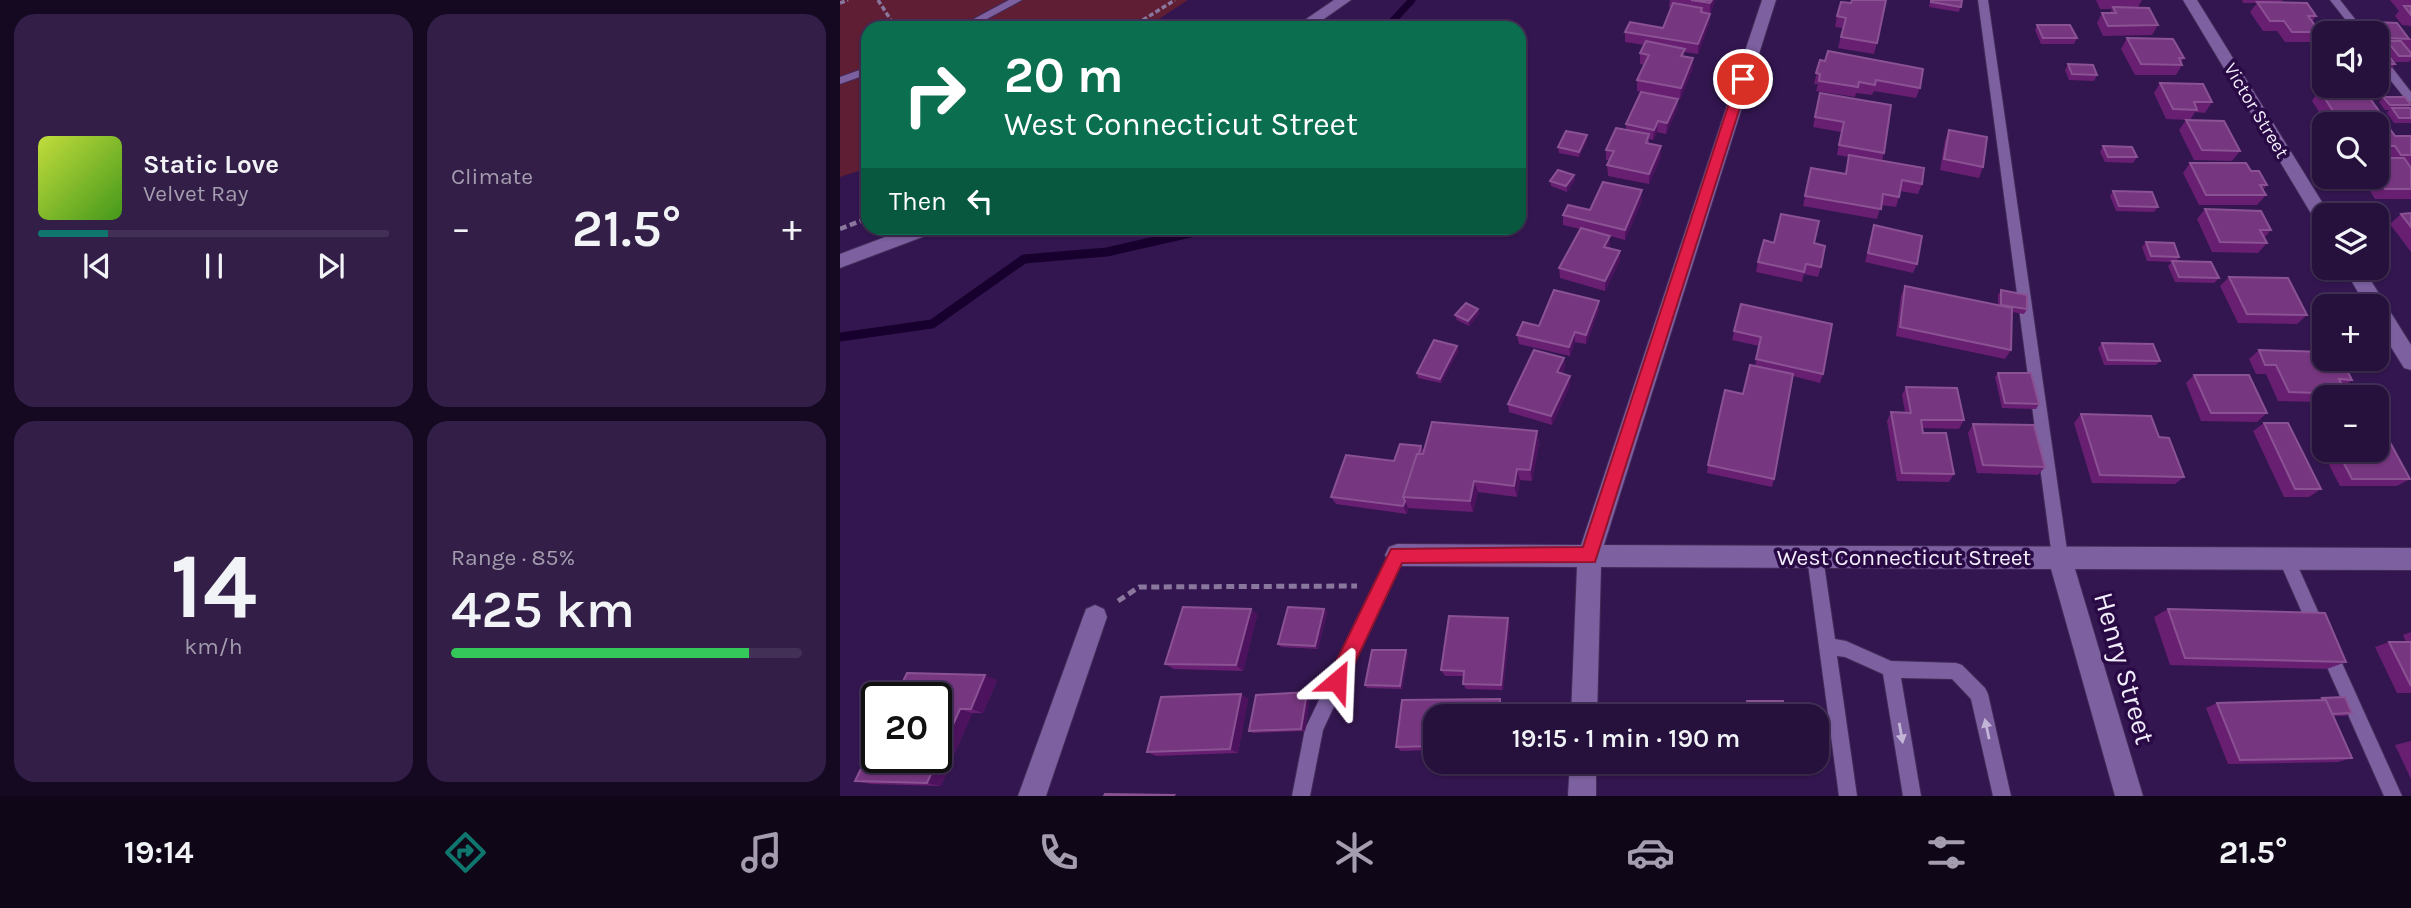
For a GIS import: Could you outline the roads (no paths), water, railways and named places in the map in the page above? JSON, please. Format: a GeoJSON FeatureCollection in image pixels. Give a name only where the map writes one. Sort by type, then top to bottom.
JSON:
{"type":"FeatureCollection","features":[{"type":"Feature","properties":{"kind":"street"},"geometry":{"type":"LineString","coordinates":[[1312,21],[1344,0]]}},
{"type":"Feature","properties":{"kind":"street"},"geometry":{"type":"LineString","coordinates":[[1584,704],[1589,556],[1769,0]]}},
{"type":"Feature","properties":{"kind":"street","name":"Victor Street"},"geometry":{"type":"LineString","coordinates":[[2190,0],[2314,203]]}},
{"type":"Feature","properties":{"kind":"street"},"geometry":{"type":"LineString","coordinates":[[840,261],[909,235]]}},
{"type":"Feature","properties":{"kind":"street"},"geometry":{"type":"LineString","coordinates":[[2360,280],[2411,362]]}},
{"type":"Feature","properties":{"kind":"street","name":"West Connecticut Street"},"geometry":{"type":"LineString","coordinates":[[1397,555],[2411,559]]}},
{"type":"Feature","properties":{"kind":"street","name":"Henry Street"},"geometry":{"type":"LineString","coordinates":[[2060,557],[2129,796]]}},
{"type":"Feature","properties":{"kind":"street"},"geometry":{"type":"LineString","coordinates":[[1032,796],[1095,617]]}},
{"type":"Feature","properties":{"kind":"street"},"geometry":{"type":"LineString","coordinates":[[1582,796],[1583,774]]}},
{"type":"Feature","properties":{"kind":"lane"},"geometry":{"type":"LineString","coordinates":[[976,21],[1017,0]]}},
{"type":"Feature","properties":{"kind":"lane"},"geometry":{"type":"LineString","coordinates":[[1983,0],[2060,557]]}},
{"type":"Feature","properties":{"kind":"lane"},"geometry":{"type":"LineString","coordinates":[[2335,0],[2352,21]]}},
{"type":"Feature","properties":{"kind":"lane"},"geometry":{"type":"LineString","coordinates":[[2389,71],[2411,99]]}},
{"type":"Feature","properties":{"kind":"lane"},"geometry":{"type":"LineString","coordinates":[[840,81],[861,74]]}},
{"type":"Feature","properties":{"kind":"lane"},"geometry":{"type":"LineString","coordinates":[[1301,796],[1314,729],[1397,555]]}},
{"type":"Feature","properties":{"kind":"lane"},"geometry":{"type":"LineString","coordinates":[[1815,557],[1848,796]]}},
{"type":"Feature","properties":{"kind":"lane"},"geometry":{"type":"LineString","coordinates":[[2286,558],[2393,796]]}},
{"type":"Feature","properties":{"kind":"lane"},"geometry":{"type":"LineString","coordinates":[[1828,647],[1846,649],[1891,669],[1956,671],[1979,694],[2002,796]]}},
{"type":"Feature","properties":{"kind":"lane"},"geometry":{"type":"LineString","coordinates":[[1891,669],[1912,796]]}},
{"type":"Feature","properties":{"kind":"waterway"},"geometry":{"type":"LineString","coordinates":[[1392,21],[1412,0]]}},
{"type":"Feature","properties":{"kind":"waterway"},"geometry":{"type":"LineString","coordinates":[[840,337],[932,324],[1024,259],[1107,252],[1181,235]]}}]}
